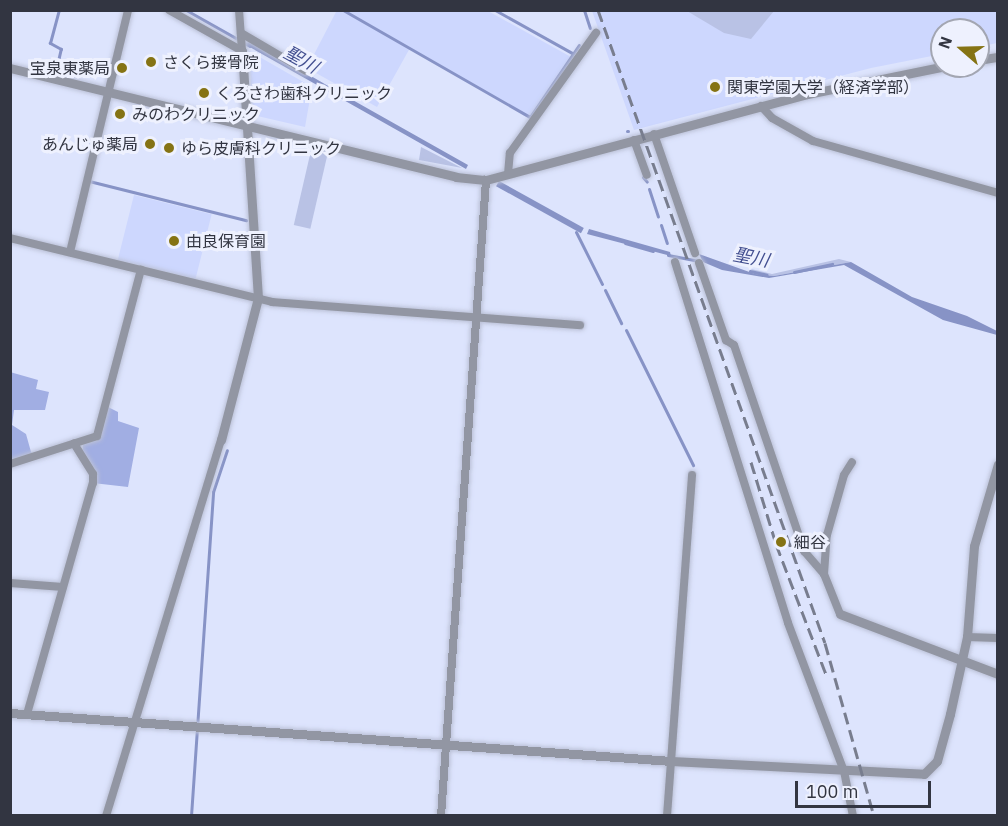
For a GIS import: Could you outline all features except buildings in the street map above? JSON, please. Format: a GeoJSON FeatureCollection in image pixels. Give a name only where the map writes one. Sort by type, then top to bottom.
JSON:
{"type":"FeatureCollection","features":[{"type":"Feature","properties":{"kind":"street"},"geometry":{"type":"LineString","coordinates":[[70,252],[128,10]]}},
{"type":"Feature","properties":{"kind":"street"},"geometry":{"type":"LineString","coordinates":[[169,10],[306,71]]}},
{"type":"Feature","properties":{"kind":"street"},"geometry":{"type":"LineString","coordinates":[[106,816],[221,440],[258,298],[239,10]]}},
{"type":"Feature","properties":{"kind":"street"},"geometry":{"type":"LineString","coordinates":[[508,174],[510,153],[596,33]]}},
{"type":"Feature","properties":{"kind":"street"},"geometry":{"type":"LineString","coordinates":[[10,68],[456,177],[486,180],[761,106],[930,69]]}},
{"type":"Feature","properties":{"kind":"street"},"geometry":{"type":"LineString","coordinates":[[761,106],[772,118],[813,141],[998,193]]}},
{"type":"Feature","properties":{"kind":"street"},"geometry":{"type":"LineString","coordinates":[[654,134],[695,253]]}},
{"type":"Feature","properties":{"kind":"street"},"geometry":{"type":"LineString","coordinates":[[634,140],[647,175]]}},
{"type":"Feature","properties":{"kind":"street"},"geometry":{"type":"LineString","coordinates":[[441,816],[486,180]]}},
{"type":"Feature","properties":{"kind":"street"},"geometry":{"type":"LineString","coordinates":[[10,238],[258,298],[580,325]]}},
{"type":"Feature","properties":{"kind":"street"},"geometry":{"type":"LineString","coordinates":[[675,262],[788,623],[844,771],[853,816]]}},
{"type":"Feature","properties":{"kind":"street"},"geometry":{"type":"LineString","coordinates":[[699,263],[726,340],[734,345],[804,551],[824,574],[840,614],[998,674]]}},
{"type":"Feature","properties":{"kind":"street"},"geometry":{"type":"LineString","coordinates":[[10,464],[97,436],[102,425],[141,270]]}},
{"type":"Feature","properties":{"kind":"street"},"geometry":{"type":"LineString","coordinates":[[27,714],[93,483],[93,474],[74,444]]}},
{"type":"Feature","properties":{"kind":"street"},"geometry":{"type":"LineString","coordinates":[[824,574],[827,535],[844,475],[852,462]]}},
{"type":"Feature","properties":{"kind":"street"},"geometry":{"type":"LineString","coordinates":[[10,713],[670,761],[924,774],[937,761],[962,661],[967,638],[974,546],[998,465]]}},
{"type":"Feature","properties":{"kind":"street"},"geometry":{"type":"LineString","coordinates":[[666,816],[692,475]]}},
{"type":"Feature","properties":{"kind":"street"},"geometry":{"type":"LineString","coordinates":[[10,582],[63,587]]}},
{"type":"Feature","properties":{"kind":"street"},"geometry":{"type":"LineString","coordinates":[[967,638],[998,638]]}},
{"type":"Feature","properties":{"kind":"shaded area"},"geometry":{"type":"Polygon","coordinates":[[[337,10],[488,11],[571,57],[530,117],[410,48],[377,107],[307,68],[337,10]]]}},
{"type":"Feature","properties":{"kind":"shaded area","name":"関東学園大学（経済学部）"},"geometry":{"type":"Polygon","coordinates":[[[592,11],[997,11],[997,43],[990,44],[990,18],[930,18],[930,56],[871,68],[634,130],[592,11]]]}},
{"type":"Feature","properties":{"kind":"shaded area"},"geometry":{"type":"Polygon","coordinates":[[[687,11],[774,11],[751,39],[724,33],[687,11]]]}},
{"type":"Feature","properties":{"kind":"shaded area"},"geometry":{"type":"Polygon","coordinates":[[[247,39],[468,165],[466,169],[248,46],[247,39]]]}},
{"type":"Feature","properties":{"kind":"shaded area"},"geometry":{"type":"Polygon","coordinates":[[[249,51],[312,87],[305,127],[253,115],[249,51]]]}},
{"type":"Feature","properties":{"kind":"shaded area"},"geometry":{"type":"Polygon","coordinates":[[[312,146],[329,150],[310,229],[294,225],[312,146]]]}},
{"type":"Feature","properties":{"kind":"shaded area"},"geometry":{"type":"Polygon","coordinates":[[[421,147],[462,168],[419,160],[421,147]]]}},
{"type":"Feature","properties":{"kind":"shaded area"},"geometry":{"type":"Polygon","coordinates":[[[499,181],[584,228],[581,233],[496,186],[499,181]]]}},
{"type":"Feature","properties":{"kind":"shaded area"},"geometry":{"type":"Polygon","coordinates":[[[134,195],[212,214],[195,279],[118,260],[134,195]]]}},
{"type":"Feature","properties":{"kind":"shaded area"},"geometry":{"type":"Polygon","coordinates":[[[589,229],[670,252],[671,256],[587,234],[589,229]]]}},
{"type":"Feature","properties":{"kind":"shaded area"},"geometry":{"type":"Polygon","coordinates":[[[699,254],[755,274],[774,276],[851,262],[912,297],[967,316],[997,331],[997,335],[943,320],[844,265],[769,278],[722,270],[703,262],[699,254]]]}},
{"type":"Feature","properties":{"kind":"shaded area"},"geometry":{"type":"Polygon","coordinates":[[[839,259],[851,262],[774,276],[755,274],[751,269],[772,274],[839,259]]]}},
{"type":"Feature","properties":{"kind":"shaded area"},"geometry":{"type":"Polygon","coordinates":[[[10,372],[38,380],[36,389],[49,392],[45,410],[14,410],[12,425],[26,434],[31,452],[36,455],[10,464],[10,372]]]}},
{"type":"Feature","properties":{"kind":"shaded area"},"geometry":{"type":"Polygon","coordinates":[[[108,407],[118,412],[118,421],[139,428],[128,487],[93,483],[82,455],[83,445],[97,436],[108,407]]]}},
{"type":"Feature","properties":{"kind":"waterway"},"geometry":{"type":"LineString","coordinates":[[55,74],[61,49],[50,43],[59,10]]}},
{"type":"Feature","properties":{"kind":"waterway","name":"聖川"},"geometry":{"type":"LineString","coordinates":[[186,10],[250,46]]}},
{"type":"Feature","properties":{"kind":"waterway"},"geometry":{"type":"LineString","coordinates":[[343,10],[530,117],[579,45]]}},
{"type":"Feature","properties":{"kind":"waterway"},"geometry":{"type":"LineString","coordinates":[[495,10],[572,53]]}},
{"type":"Feature","properties":{"kind":"waterway"},"geometry":{"type":"LineString","coordinates":[[584,10],[590,28]]}},
{"type":"Feature","properties":{"kind":"waterway"},"geometry":{"type":"LineString","coordinates":[[643,177],[647,182]]}},
{"type":"Feature","properties":{"kind":"waterway"},"geometry":{"type":"LineString","coordinates":[[89,181],[246,220]]}},
{"type":"Feature","properties":{"kind":"waterway"},"geometry":{"type":"LineString","coordinates":[[649,189],[658,217]]}},
{"type":"Feature","properties":{"kind":"waterway"},"geometry":{"type":"LineString","coordinates":[[661,225],[667,243]]}},
{"type":"Feature","properties":{"kind":"waterway"},"geometry":{"type":"LineString","coordinates":[[576,232],[602,284]]}},
{"type":"Feature","properties":{"kind":"waterway","name":"聖川"},"geometry":{"type":"LineString","coordinates":[[625,243],[653,251]]}},
{"type":"Feature","properties":{"kind":"waterway","name":"聖川"},"geometry":{"type":"LineString","coordinates":[[668,255],[700,261]]}},
{"type":"Feature","properties":{"kind":"waterway","name":"聖川"},"geometry":{"type":"LineString","coordinates":[[794,272],[832,264]]}},
{"type":"Feature","properties":{"kind":"waterway","name":"聖川"},"geometry":{"type":"LineString","coordinates":[[750,271],[767,275]]}},
{"type":"Feature","properties":{"kind":"waterway"},"geometry":{"type":"LineString","coordinates":[[605,290],[621,323]]}},
{"type":"Feature","properties":{"kind":"waterway"},"geometry":{"type":"LineString","coordinates":[[626,330],[693,465]]}},
{"type":"Feature","properties":{"kind":"waterway"},"geometry":{"type":"LineString","coordinates":[[191,816],[213,492],[227,450]]}},
{"type":"Feature","properties":{"kind":"railway"},"geometry":{"type":"LineString","coordinates":[[598,10],[825,643],[874,816]]}},
{"type":"Feature","properties":{"kind":"railway"},"geometry":{"type":"LineString","coordinates":[[751,462],[776,544],[827,677]]}},
{"type":"Feature","properties":{"kind":"place","name":"さくら接骨院"},"geometry":{"type":"Point","coordinates":[151,62]}},
{"type":"Feature","properties":{"kind":"place","name":"宝泉東薬局"},"geometry":{"type":"Point","coordinates":[122,68]}},
{"type":"Feature","properties":{"kind":"place","name":"関東学園大学（経済学部）"},"geometry":{"type":"Point","coordinates":[715,87]}},
{"type":"Feature","properties":{"kind":"place","name":"くろさわ歯科クリニック"},"geometry":{"type":"Point","coordinates":[204,93]}},
{"type":"Feature","properties":{"kind":"place","name":"みのわクリニック"},"geometry":{"type":"Point","coordinates":[120,114]}},
{"type":"Feature","properties":{"kind":"place","name":"あんじゅ薬局"},"geometry":{"type":"Point","coordinates":[150,144]}},
{"type":"Feature","properties":{"kind":"place","name":"ゆら皮膚科クリニック"},"geometry":{"type":"Point","coordinates":[169,148]}},
{"type":"Feature","properties":{"kind":"place","name":"由良保育園"},"geometry":{"type":"Point","coordinates":[174,241]}},
{"type":"Feature","properties":{"kind":"place","name":"細谷"},"geometry":{"type":"Point","coordinates":[781,542]}}]}
